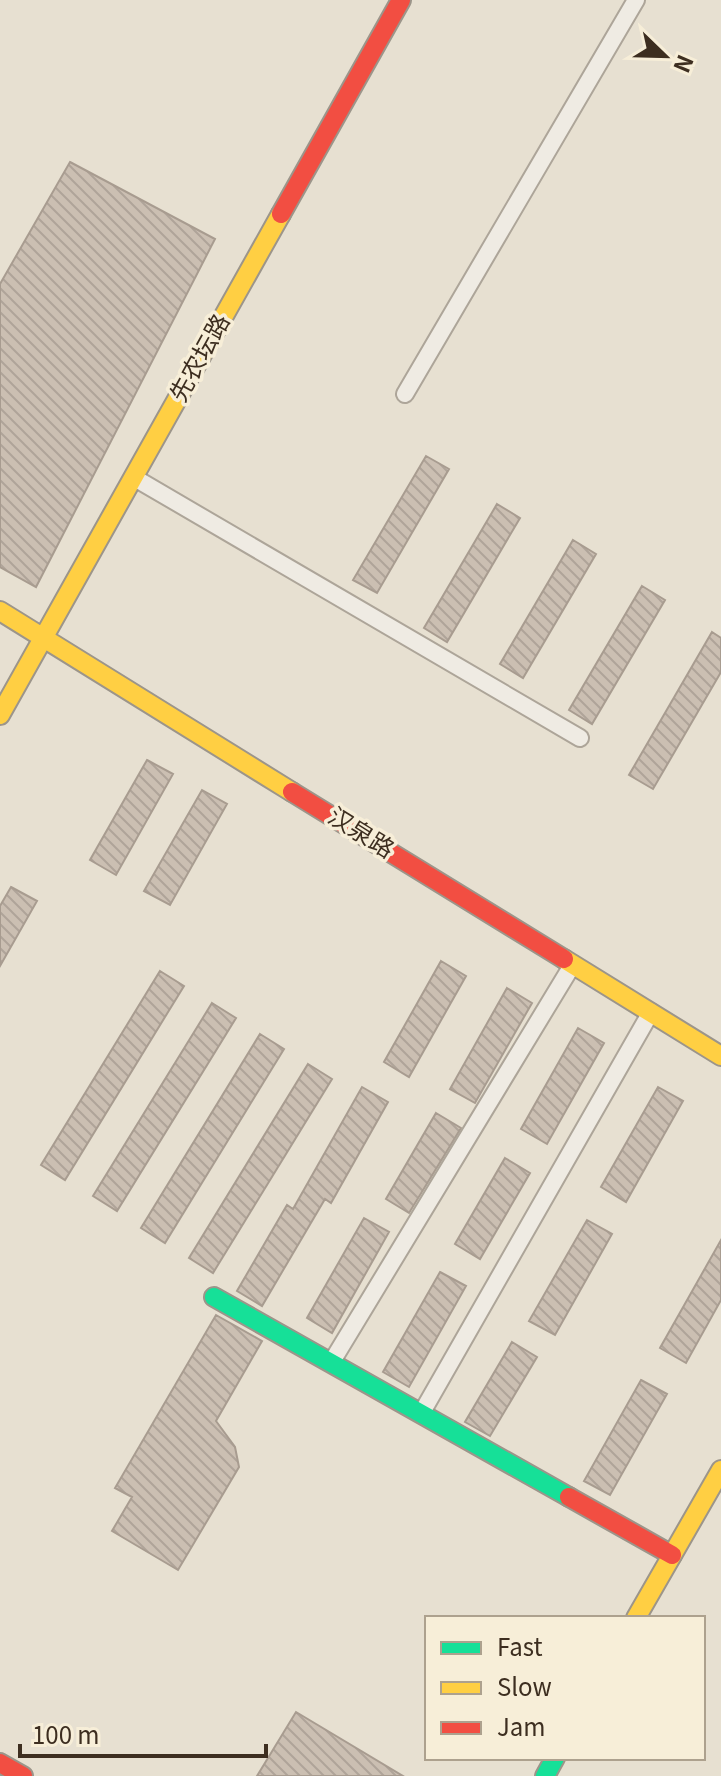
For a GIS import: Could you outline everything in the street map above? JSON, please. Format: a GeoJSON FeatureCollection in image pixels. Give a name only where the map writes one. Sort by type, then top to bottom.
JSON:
{"type":"FeatureCollection","features":[{"type":"Feature","properties":{"kind":"street","name":"先农坛路"},"geometry":{"type":"LineString","coordinates":[[0,715],[401,0]]}},
{"type":"Feature","properties":{"kind":"street"},"geometry":{"type":"LineString","coordinates":[[405,394],[636,0]]}},
{"type":"Feature","properties":{"kind":"street"},"geometry":{"type":"LineString","coordinates":[[133,477],[580,738]]}},
{"type":"Feature","properties":{"kind":"street","name":"汉泉路"},"geometry":{"type":"LineString","coordinates":[[0,611],[721,1056]]}},
{"type":"Feature","properties":{"kind":"street"},"geometry":{"type":"LineString","coordinates":[[331,1363],[573,964]]}},
{"type":"Feature","properties":{"kind":"street"},"geometry":{"type":"LineString","coordinates":[[421,1414],[651,1012]]}},
{"type":"Feature","properties":{"kind":"street"},"geometry":{"type":"LineString","coordinates":[[214,1297],[672,1555]]}},
{"type":"Feature","properties":{"kind":"street"},"geometry":{"type":"LineString","coordinates":[[637,1616],[721,1470]]}},
{"type":"Feature","properties":{"kind":"street"},"geometry":{"type":"LineString","coordinates":[[0,1763],[23,1776]]}},
{"type":"Feature","properties":{"kind":"building"},"geometry":{"type":"Polygon","coordinates":[[[70,162],[215,239],[36,587],[0,567],[0,284],[70,162]]]}},
{"type":"Feature","properties":{"kind":"building"},"geometry":{"type":"Polygon","coordinates":[[[426,456],[449,469],[377,593],[353,580],[426,456]]]}},
{"type":"Feature","properties":{"kind":"building"},"geometry":{"type":"Polygon","coordinates":[[[497,504],[520,518],[447,642],[424,628],[497,504]]]}},
{"type":"Feature","properties":{"kind":"building"},"geometry":{"type":"Polygon","coordinates":[[[573,540],[596,554],[523,678],[500,664],[573,540]]]}},
{"type":"Feature","properties":{"kind":"building"},"geometry":{"type":"Polygon","coordinates":[[[642,586],[665,600],[592,724],[569,710],[642,586]]]}},
{"type":"Feature","properties":{"kind":"building"},"geometry":{"type":"Polygon","coordinates":[[[712,632],[721,638],[721,672],[653,789],[629,775],[712,632]]]}},
{"type":"Feature","properties":{"kind":"building"},"geometry":{"type":"Polygon","coordinates":[[[147,760],[173,774],[116,875],[90,860],[147,760]]]}},
{"type":"Feature","properties":{"kind":"building"},"geometry":{"type":"Polygon","coordinates":[[[202,790],[227,804],[170,905],[144,891],[202,790]]]}},
{"type":"Feature","properties":{"kind":"building"},"geometry":{"type":"Polygon","coordinates":[[[11,887],[37,901],[0,966],[0,906],[11,887]]]}},
{"type":"Feature","properties":{"kind":"building"},"geometry":{"type":"Polygon","coordinates":[[[441,961],[466,976],[409,1077],[384,1062],[441,961]]]}},
{"type":"Feature","properties":{"kind":"building"},"geometry":{"type":"Polygon","coordinates":[[[160,971],[184,986],[65,1180],[41,1165],[160,971]]]}},
{"type":"Feature","properties":{"kind":"building"},"geometry":{"type":"Polygon","coordinates":[[[507,988],[532,1003],[475,1103],[450,1089],[507,988]]]}},
{"type":"Feature","properties":{"kind":"building"},"geometry":{"type":"Polygon","coordinates":[[[212,1003],[236,1018],[117,1211],[93,1196],[212,1003]]]}},
{"type":"Feature","properties":{"kind":"building"},"geometry":{"type":"Polygon","coordinates":[[[578,1028],[604,1043],[547,1144],[521,1129],[578,1028]]]}},
{"type":"Feature","properties":{"kind":"building"},"geometry":{"type":"Polygon","coordinates":[[[260,1034],[284,1049],[165,1243],[141,1228],[260,1034]]]}},
{"type":"Feature","properties":{"kind":"building"},"geometry":{"type":"Polygon","coordinates":[[[308,1064],[332,1079],[213,1273],[189,1258],[308,1064]]]}},
{"type":"Feature","properties":{"kind":"building"},"geometry":{"type":"Polygon","coordinates":[[[362,1087],[388,1102],[331,1203],[325,1199],[262,1306],[237,1291],[287,1205],[293,1209],[362,1087]]]}},
{"type":"Feature","properties":{"kind":"building"},"geometry":{"type":"Polygon","coordinates":[[[658,1087],[683,1101],[626,1202],[601,1187],[658,1087]]]}},
{"type":"Feature","properties":{"kind":"building"},"geometry":{"type":"Polygon","coordinates":[[[436,1113],[461,1128],[409,1213],[386,1199],[436,1113]]]}},
{"type":"Feature","properties":{"kind":"building"},"geometry":{"type":"Polygon","coordinates":[[[505,1158],[530,1173],[480,1259],[455,1244],[505,1158]]]}},
{"type":"Feature","properties":{"kind":"building"},"geometry":{"type":"Polygon","coordinates":[[[364,1218],[389,1232],[332,1333],[307,1318],[364,1218]]]}},
{"type":"Feature","properties":{"kind":"building"},"geometry":{"type":"Polygon","coordinates":[[[587,1220],[612,1234],[555,1335],[529,1321],[587,1220]]]}},
{"type":"Feature","properties":{"kind":"building"},"geometry":{"type":"Polygon","coordinates":[[[721,1240],[721,1300],[686,1363],[660,1348],[721,1240]]]}},
{"type":"Feature","properties":{"kind":"building"},"geometry":{"type":"Polygon","coordinates":[[[440,1272],[466,1286],[409,1387],[383,1372],[440,1272]]]}},
{"type":"Feature","properties":{"kind":"building"},"geometry":{"type":"Polygon","coordinates":[[[216,1315],[262,1341],[216,1421],[235,1447],[239,1467],[178,1570],[112,1531],[132,1497],[115,1488],[216,1315]]]}},
{"type":"Feature","properties":{"kind":"building"},"geometry":{"type":"Polygon","coordinates":[[[512,1342],[537,1357],[490,1436],[465,1422],[512,1342]]]}},
{"type":"Feature","properties":{"kind":"building"},"geometry":{"type":"Polygon","coordinates":[[[641,1380],[667,1394],[610,1495],[584,1481],[641,1380]]]}},
{"type":"Feature","properties":{"kind":"building"},"geometry":{"type":"Polygon","coordinates":[[[296,1712],[403,1776],[257,1776],[296,1712]]]}},
{"type":"Feature","properties":{"kind":"traffic: fast"},"geometry":{"type":"LineString","coordinates":[[214,1297],[569,1497]]}},
{"type":"Feature","properties":{"kind":"traffic: fast"},"geometry":{"type":"LineString","coordinates":[[545,1776],[554,1760]]}},
{"type":"Feature","properties":{"kind":"traffic: slow"},"geometry":{"type":"LineString","coordinates":[[0,715],[281,214]]}},
{"type":"Feature","properties":{"kind":"traffic: slow"},"geometry":{"type":"LineString","coordinates":[[0,611],[292,792]]}},
{"type":"Feature","properties":{"kind":"traffic: slow"},"geometry":{"type":"LineString","coordinates":[[564,959],[721,1056]]}},
{"type":"Feature","properties":{"kind":"traffic: slow"},"geometry":{"type":"LineString","coordinates":[[637,1616],[721,1470]]}},
{"type":"Feature","properties":{"kind":"traffic: jam"},"geometry":{"type":"LineString","coordinates":[[281,214],[401,0]]}},
{"type":"Feature","properties":{"kind":"traffic: jam"},"geometry":{"type":"LineString","coordinates":[[292,792],[564,959]]}},
{"type":"Feature","properties":{"kind":"traffic: jam"},"geometry":{"type":"LineString","coordinates":[[569,1497],[672,1555]]}},
{"type":"Feature","properties":{"kind":"traffic: jam"},"geometry":{"type":"LineString","coordinates":[[0,1763],[23,1776]]}}]}
